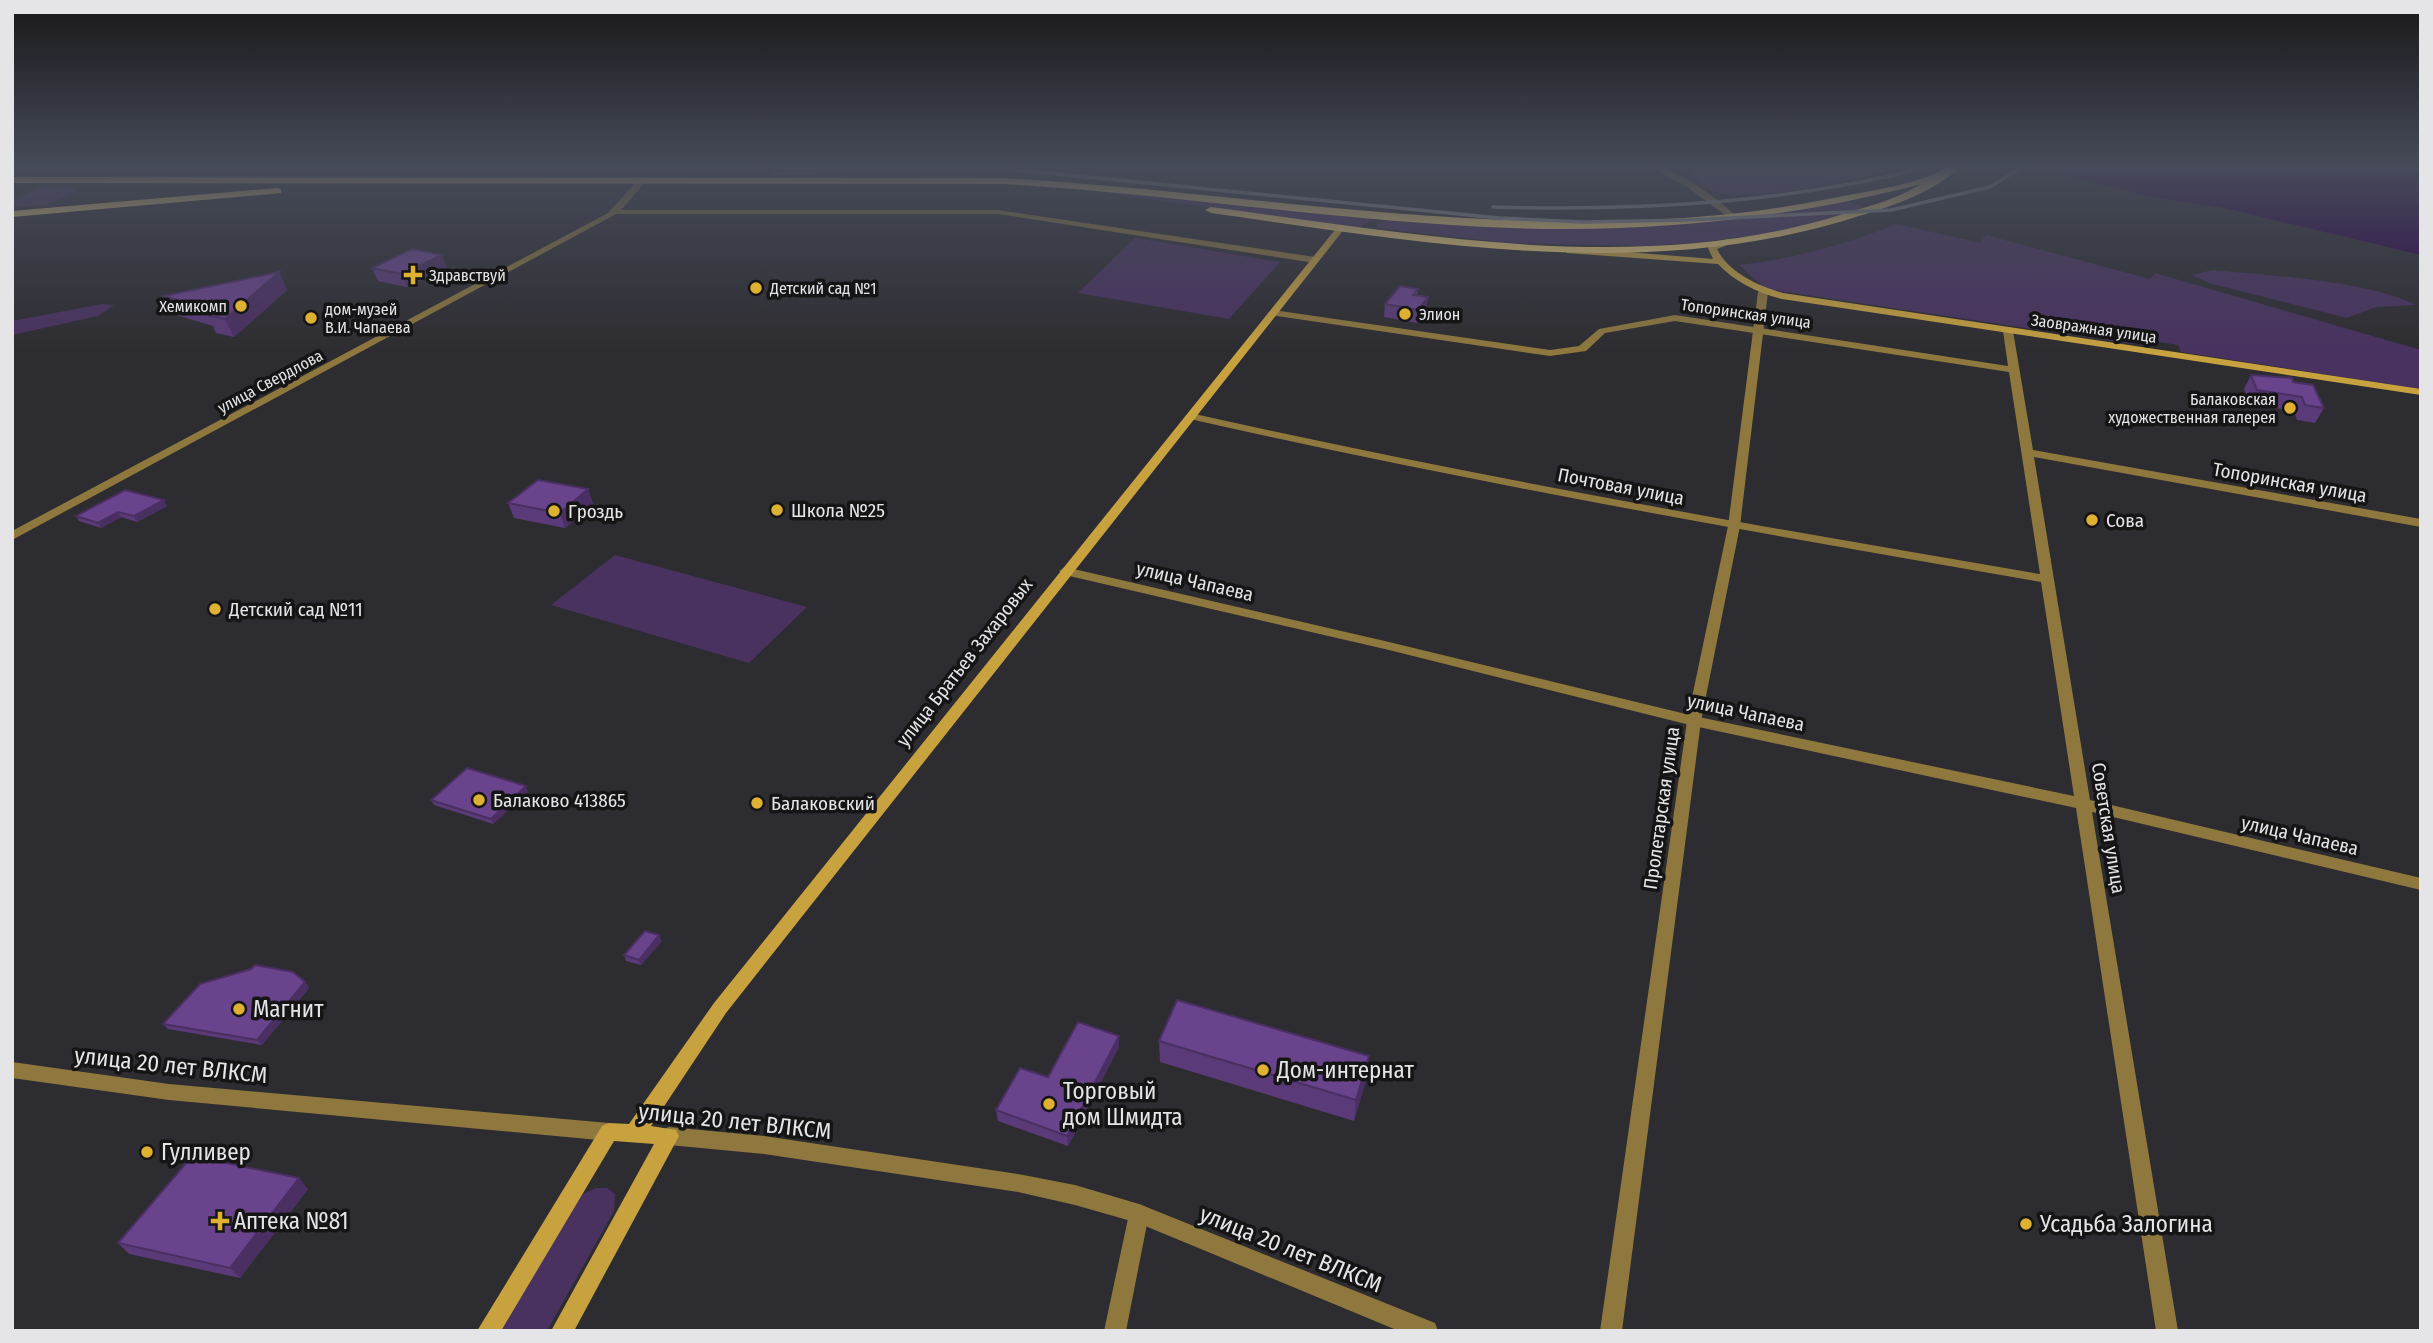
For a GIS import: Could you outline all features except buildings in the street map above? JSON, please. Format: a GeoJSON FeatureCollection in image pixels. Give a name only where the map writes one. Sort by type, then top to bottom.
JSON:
{"type":"FeatureCollection","features":[{"type":"Feature","properties":{"kind":"highway"},"geometry":{"type":"LineString","coordinates":[[1341,228],[1538,247],[1627,248],[1727,242],[1813,228]]}},
{"type":"Feature","properties":{"kind":"highway"},"geometry":{"type":"LineString","coordinates":[[1371,228],[1377,232]]}},
{"type":"Feature","properties":{"kind":"main road","name":"улица Братьев Захаровых"},"geometry":{"type":"LineString","coordinates":[[634,1134],[720,1008],[1065,571],[1341,228]]}},
{"type":"Feature","properties":{"kind":"main road"},"geometry":{"type":"LineString","coordinates":[[1727,242],[1712,248],[1722,262],[1763,292]]}},
{"type":"Feature","properties":{"kind":"main road"},"geometry":{"type":"LineString","coordinates":[[1538,247],[1722,262]]}},
{"type":"Feature","properties":{"kind":"main road","name":"Заовражная улица"},"geometry":{"type":"LineString","coordinates":[[1763,292],[2421,392]]}},
{"type":"Feature","properties":{"kind":"main road"},"geometry":{"type":"LineString","coordinates":[[488,1331],[609,1132]]}},
{"type":"Feature","properties":{"kind":"main road","name":"улица 20 лет ВЛКСМ"},"geometry":{"type":"LineString","coordinates":[[609,1132],[669,1136]]}},
{"type":"Feature","properties":{"kind":"main road"},"geometry":{"type":"LineString","coordinates":[[562,1331],[669,1136]]}},
{"type":"Feature","properties":{"kind":"street","name":"улица Свердлова"},"geometry":{"type":"LineString","coordinates":[[12,536],[586,228]]}},
{"type":"Feature","properties":{"kind":"street"},"geometry":{"type":"LineString","coordinates":[[1102,228],[1315,260]]}},
{"type":"Feature","properties":{"kind":"street","name":"Пролетарская улица"},"geometry":{"type":"LineString","coordinates":[[1611,1331],[1694,721],[1734,526],[1756,330],[1763,292]]}},
{"type":"Feature","properties":{"kind":"street","name":"Топоринская улица"},"geometry":{"type":"LineString","coordinates":[[1273,313],[1550,353],[1581,349],[1602,331],[1670,318],[2015,370]]}},
{"type":"Feature","properties":{"kind":"street","name":"Советская улица"},"geometry":{"type":"LineString","coordinates":[[2008,331],[2167,1331]]}},
{"type":"Feature","properties":{"kind":"street","name":"Почтовая улица"},"geometry":{"type":"LineString","coordinates":[[1190,416],[1271,435],[1734,526],[2048,579]]}},
{"type":"Feature","properties":{"kind":"street","name":"Топоринская улица"},"geometry":{"type":"LineString","coordinates":[[2029,453],[2421,523]]}},
{"type":"Feature","properties":{"kind":"street","name":"улица Чапаева"},"geometry":{"type":"LineString","coordinates":[[1065,571],[1390,646],[1694,721],[2084,804],[2421,884]]}},
{"type":"Feature","properties":{"kind":"street","name":"улица 20 лет ВЛКСМ"},"geometry":{"type":"LineString","coordinates":[[12,1070],[169,1092],[609,1132]]}},
{"type":"Feature","properties":{"kind":"street","name":"улица 20 лет ВЛКСМ"},"geometry":{"type":"LineString","coordinates":[[669,1136],[764,1145],[1075,1195],[1139,1214],[1427,1331]]}},
{"type":"Feature","properties":{"kind":"street"},"geometry":{"type":"LineString","coordinates":[[1115,1331],[1139,1214]]}},
{"type":"Feature","properties":{"kind":"shaded area"},"geometry":{"type":"Polygon","coordinates":[[[1377,228],[1798,228],[1693,243],[1643,246],[1511,243],[1377,228]]]}},
{"type":"Feature","properties":{"kind":"shaded area"},"geometry":{"type":"Polygon","coordinates":[[[1887,228],[1913,228],[1980,243],[1986,235],[2150,279],[2155,273],[2421,350],[2421,389],[2181,352],[2178,345],[2134,338],[2133,344],[1766,289],[1739,265],[1820,250],[1887,228]]]}},
{"type":"Feature","properties":{"kind":"shaded area"},"geometry":{"type":"Polygon","coordinates":[[[2306,228],[2421,228],[2421,255],[2306,228]]]}},
{"type":"Feature","properties":{"kind":"shaded area"},"geometry":{"type":"Polygon","coordinates":[[[1135,238],[1280,262],[1229,319],[1078,293],[1135,238]]]}},
{"type":"Feature","properties":{"kind":"shaded area"},"geometry":{"type":"Polygon","coordinates":[[[2213,270],[2345,285],[2371,290],[2416,305],[2376,307],[2347,318],[2209,283],[2192,275],[2213,270]]]}},
{"type":"Feature","properties":{"kind":"shaded area"},"geometry":{"type":"Polygon","coordinates":[[[102,304],[114,305],[98,316],[12,335],[12,321],[102,304]]]}},
{"type":"Feature","properties":{"kind":"shaded area"},"geometry":{"type":"Polygon","coordinates":[[[615,555],[807,607],[749,663],[551,605],[615,555]]]}},
{"type":"Feature","properties":{"kind":"shaded area"},"geometry":{"type":"Polygon","coordinates":[[[596,1188],[607,1188],[615,1194],[614,1211],[547,1331],[498,1331],[574,1204],[583,1194],[596,1188]]]}},
{"type":"Feature","properties":{"kind":"place","name":"Здравствуй"},"geometry":{"type":"Point","coordinates":[413,275]}},
{"type":"Feature","properties":{"kind":"place","name":"Детский сад №1"},"geometry":{"type":"Point","coordinates":[756,288]}},
{"type":"Feature","properties":{"kind":"place","name":"Хемикомп"},"geometry":{"type":"Point","coordinates":[241,306]}},
{"type":"Feature","properties":{"kind":"place","name":"Элион"},"geometry":{"type":"Point","coordinates":[1405,314]}},
{"type":"Feature","properties":{"kind":"place","name":"дом-музей В.И. Чапаева"},"geometry":{"type":"Point","coordinates":[311,318]}},
{"type":"Feature","properties":{"kind":"place","name":"Балаковская художественная галерея"},"geometry":{"type":"Point","coordinates":[2290,408]}},
{"type":"Feature","properties":{"kind":"place","name":"Школа №25"},"geometry":{"type":"Point","coordinates":[777,510]}},
{"type":"Feature","properties":{"kind":"place","name":"Гроздь"},"geometry":{"type":"Point","coordinates":[554,511]}},
{"type":"Feature","properties":{"kind":"place","name":"Сова"},"geometry":{"type":"Point","coordinates":[2092,520]}},
{"type":"Feature","properties":{"kind":"place","name":"Детский сад №11"},"geometry":{"type":"Point","coordinates":[215,609]}},
{"type":"Feature","properties":{"kind":"place","name":"Балаково 413865"},"geometry":{"type":"Point","coordinates":[479,800]}},
{"type":"Feature","properties":{"kind":"place","name":"Балаковский"},"geometry":{"type":"Point","coordinates":[757,803]}},
{"type":"Feature","properties":{"kind":"place","name":"Магнит"},"geometry":{"type":"Point","coordinates":[239,1009]}},
{"type":"Feature","properties":{"kind":"place","name":"Дом-интернат"},"geometry":{"type":"Point","coordinates":[1263,1070]}},
{"type":"Feature","properties":{"kind":"place","name":"Торговый дом Шмидта"},"geometry":{"type":"Point","coordinates":[1049,1104]}},
{"type":"Feature","properties":{"kind":"place","name":"Гулливер"},"geometry":{"type":"Point","coordinates":[147,1152]}},
{"type":"Feature","properties":{"kind":"place","name":"Аптека №81"},"geometry":{"type":"Point","coordinates":[220,1221]}},
{"type":"Feature","properties":{"kind":"place","name":"Усадьба Залогина"},"geometry":{"type":"Point","coordinates":[2026,1224]}}]}
